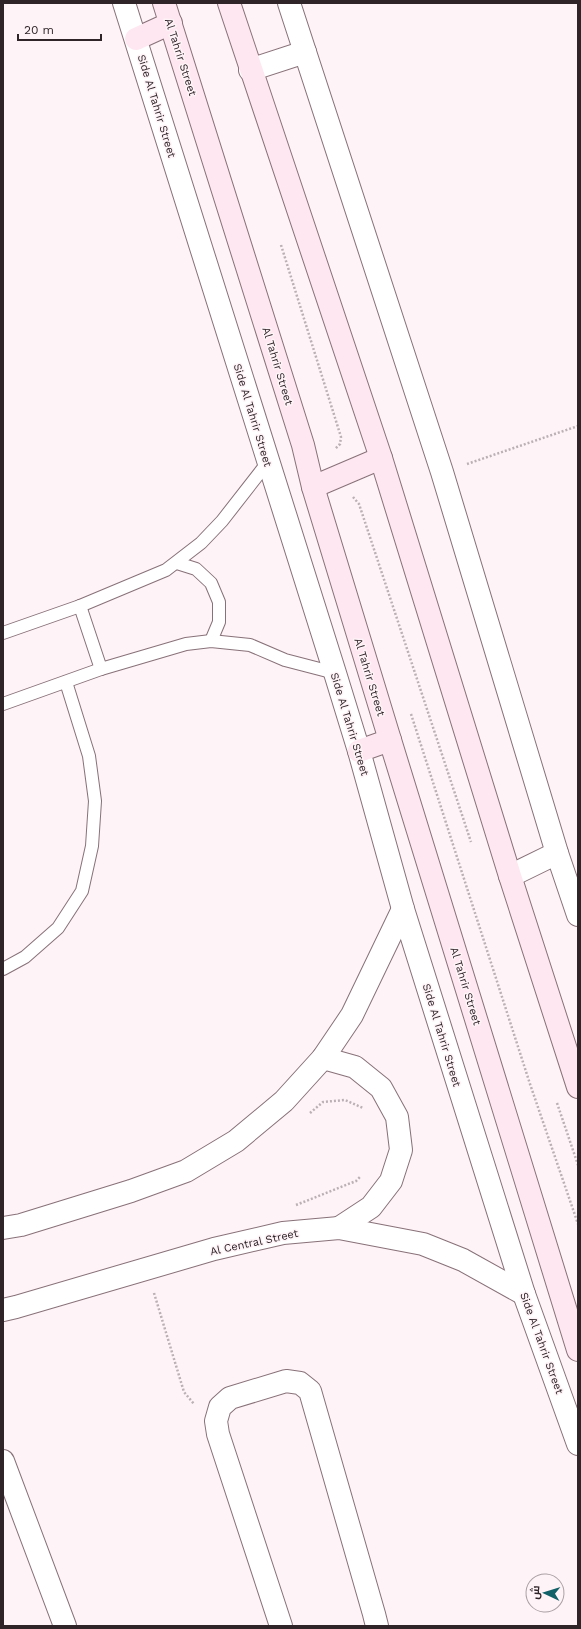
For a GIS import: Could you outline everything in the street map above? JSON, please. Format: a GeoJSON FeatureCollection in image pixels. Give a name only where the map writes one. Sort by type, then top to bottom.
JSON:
{"type":"FeatureCollection","features":[{"type":"Feature","properties":{"kind":"street","name":"Side Al Tahrir Street"},"geometry":{"type":"LineString","coordinates":[[124,3],[359,751],[402,910],[524,1294],[578,1444]]}},
{"type":"Feature","properties":{"kind":"street","name":"Al Tahrir Street"},"geometry":{"type":"LineString","coordinates":[[164,3],[300,437],[313,487],[390,740],[578,1350]]}},
{"type":"Feature","properties":{"kind":"street"},"geometry":{"type":"LineString","coordinates":[[229,3],[250,70],[381,458],[510,876],[578,1087]]}},
{"type":"Feature","properties":{"kind":"street"},"geometry":{"type":"LineString","coordinates":[[289,3],[442,472],[557,853],[578,915]]}},
{"type":"Feature","properties":{"kind":"street"},"geometry":{"type":"LineString","coordinates":[[136,39],[171,24]]}},
{"type":"Feature","properties":{"kind":"street"},"geometry":{"type":"LineString","coordinates":[[250,70],[305,52]]}},
{"type":"Feature","properties":{"kind":"street"},"geometry":{"type":"LineString","coordinates":[[313,487],[381,458]]}},
{"type":"Feature","properties":{"kind":"street"},"geometry":{"type":"LineString","coordinates":[[359,751],[390,740]]}},
{"type":"Feature","properties":{"kind":"street"},"geometry":{"type":"LineString","coordinates":[[510,876],[557,853]]}},
{"type":"Feature","properties":{"kind":"street"},"geometry":{"type":"LineString","coordinates":[[3,1228],[21,1226],[131,1191],[186,1171],[236,1141],[284,1101],[323,1058],[352,1015],[402,910]]}},
{"type":"Feature","properties":{"kind":"street"},"geometry":{"type":"LineString","coordinates":[[323,1058],[355,1067],[381,1088],[397,1117],[401,1150],[391,1181],[387,1187],[371,1207],[339,1228]]}},
{"type":"Feature","properties":{"kind":"street","name":"Al Central Street"},"geometry":{"type":"LineString","coordinates":[[3,1310],[214,1249],[283,1233],[339,1228],[423,1244],[463,1260],[524,1294]]}},
{"type":"Feature","properties":{"kind":"street"},"geometry":{"type":"LineString","coordinates":[[281,1626],[218,1434],[216,1421],[220,1407],[230,1398],[286,1381],[300,1382],[310,1391],[377,1626]]}},
{"type":"Feature","properties":{"kind":"street"},"geometry":{"type":"LineString","coordinates":[[3,1461],[64,1626]]}},
{"type":"Feature","properties":{"kind":"lane"},"geometry":{"type":"LineString","coordinates":[[3,633],[80,606],[166,570],[201,543],[222,521],[268,462]]}},
{"type":"Feature","properties":{"kind":"lane"},"geometry":{"type":"LineString","coordinates":[[177,562],[196,570],[211,583],[219,602],[219,622],[211,641]]}},
{"type":"Feature","properties":{"kind":"lane"},"geometry":{"type":"LineString","coordinates":[[80,606],[101,669]]}},
{"type":"Feature","properties":{"kind":"lane"},"geometry":{"type":"LineString","coordinates":[[3,704],[101,669],[186,644],[211,641],[250,645],[285,660],[335,673]]}},
{"type":"Feature","properties":{"kind":"lane"},"geometry":{"type":"LineString","coordinates":[[3,969],[25,957],[58,928],[82,891],[92,846],[95,801],[89,756],[66,682]]}},
{"type":"Feature","properties":{"kind":"path"},"geometry":{"type":"LineString","coordinates":[[280,243],[341,437],[340,444],[335,448],[328,450]]}},
{"type":"Feature","properties":{"kind":"path"},"geometry":{"type":"LineString","coordinates":[[442,472],[578,426]]}},
{"type":"Feature","properties":{"kind":"path"},"geometry":{"type":"LineString","coordinates":[[348,496],[355,498],[359,504],[471,843]]}},
{"type":"Feature","properties":{"kind":"path"},"geometry":{"type":"LineString","coordinates":[[410,712],[530,1084],[578,1224]]}},
{"type":"Feature","properties":{"kind":"path"},"geometry":{"type":"LineString","coordinates":[[556,1098],[578,1165]]}},
{"type":"Feature","properties":{"kind":"path"},"geometry":{"type":"LineString","coordinates":[[306,1116],[323,1102],[345,1100],[364,1109]]}},
{"type":"Feature","properties":{"kind":"path"},"geometry":{"type":"LineString","coordinates":[[289,1208],[356,1180],[361,1176]]}},
{"type":"Feature","properties":{"kind":"path"},"geometry":{"type":"LineString","coordinates":[[147,1269],[184,1392],[198,1408],[216,1421]]}}]}
